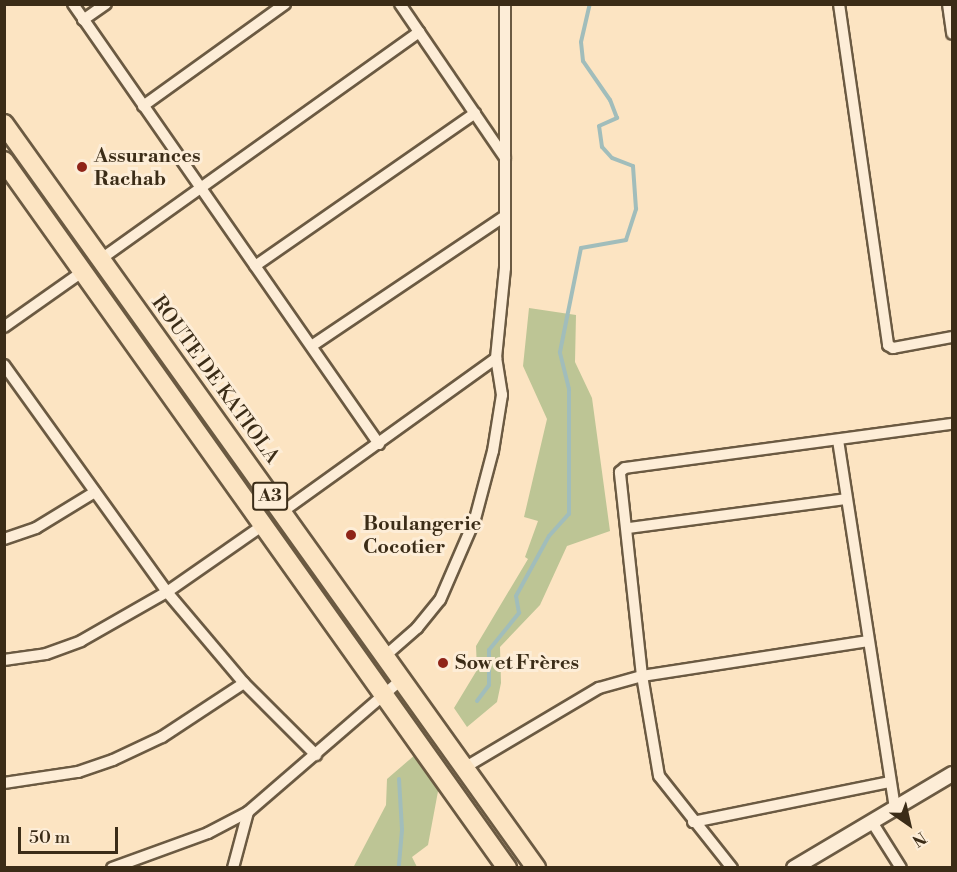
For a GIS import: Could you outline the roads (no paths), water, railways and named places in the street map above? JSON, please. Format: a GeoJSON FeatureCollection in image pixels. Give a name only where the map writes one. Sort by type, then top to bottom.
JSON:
{"type":"FeatureCollection","features":[{"type":"Feature","properties":{"kind":"highway","name":"ROUTE DE KATIOLA"},"geometry":{"type":"LineString","coordinates":[[4,124],[385,656],[400,681],[536,867]]}},
{"type":"Feature","properties":{"kind":"highway","name":"A3"},"geometry":{"type":"LineString","coordinates":[[4,161],[507,867]]}},
{"type":"Feature","properties":{"kind":"street"},"geometry":{"type":"LineString","coordinates":[[73,4],[380,444]]}},
{"type":"Feature","properties":{"kind":"street"},"geometry":{"type":"LineString","coordinates":[[83,21],[106,4]]}},
{"type":"Feature","properties":{"kind":"street"},"geometry":{"type":"LineString","coordinates":[[143,106],[285,4]]}},
{"type":"Feature","properties":{"kind":"street"},"geometry":{"type":"LineString","coordinates":[[400,4],[506,159]]}},
{"type":"Feature","properties":{"kind":"street"},"geometry":{"type":"LineString","coordinates":[[385,656],[417,628],[440,600],[475,519],[493,451],[502,395],[496,358],[505,268],[505,4]]}},
{"type":"Feature","properties":{"kind":"street"},"geometry":{"type":"LineString","coordinates":[[839,4],[888,345],[893,348],[952,337]]}},
{"type":"Feature","properties":{"kind":"street"},"geometry":{"type":"LineString","coordinates":[[948,4],[952,34]]}},
{"type":"Feature","properties":{"kind":"street"},"geometry":{"type":"LineString","coordinates":[[101,259],[199,186],[419,32]]}},
{"type":"Feature","properties":{"kind":"street"},"geometry":{"type":"LineString","coordinates":[[255,267],[475,113]]}},
{"type":"Feature","properties":{"kind":"street"},"geometry":{"type":"LineString","coordinates":[[312,345],[505,216]]}},
{"type":"Feature","properties":{"kind":"street"},"geometry":{"type":"LineString","coordinates":[[4,327],[82,272]]}},
{"type":"Feature","properties":{"kind":"street"},"geometry":{"type":"LineString","coordinates":[[282,512],[380,444],[496,358]]}},
{"type":"Feature","properties":{"kind":"street"},"geometry":{"type":"LineString","coordinates":[[4,365],[167,592],[244,683],[316,754]]}},
{"type":"Feature","properties":{"kind":"street"},"geometry":{"type":"LineString","coordinates":[[732,867],[693,822],[659,776],[642,676],[629,528],[621,469],[952,424]]}},
{"type":"Feature","properties":{"kind":"street"},"geometry":{"type":"LineString","coordinates":[[838,440],[889,782],[895,807]]}},
{"type":"Feature","properties":{"kind":"street"},"geometry":{"type":"LineString","coordinates":[[4,539],[36,528],[95,492]]}},
{"type":"Feature","properties":{"kind":"street"},"geometry":{"type":"LineString","coordinates":[[629,528],[846,499]]}},
{"type":"Feature","properties":{"kind":"street"},"geometry":{"type":"LineString","coordinates":[[4,660],[46,654],[81,641],[167,592],[262,526]]}},
{"type":"Feature","properties":{"kind":"street"},"geometry":{"type":"LineString","coordinates":[[464,768],[579,697],[642,676],[868,642]]}},
{"type":"Feature","properties":{"kind":"street"},"geometry":{"type":"LineString","coordinates":[[112,867],[208,832],[248,812],[400,681]]}},
{"type":"Feature","properties":{"kind":"street"},"geometry":{"type":"LineString","coordinates":[[4,783],[78,772],[113,760],[171,731],[244,683]]}},
{"type":"Feature","properties":{"kind":"street"},"geometry":{"type":"LineString","coordinates":[[794,867],[952,774]]}},
{"type":"Feature","properties":{"kind":"street"},"geometry":{"type":"LineString","coordinates":[[693,822],[889,782]]}},
{"type":"Feature","properties":{"kind":"street"},"geometry":{"type":"LineString","coordinates":[[233,867],[248,812]]}},
{"type":"Feature","properties":{"kind":"street"},"geometry":{"type":"LineString","coordinates":[[872,822],[901,867]]}},
{"type":"Feature","properties":{"kind":"waterway"},"geometry":{"type":"LineString","coordinates":[[477,701],[489,685],[489,650],[519,613],[516,596],[549,536],[569,514],[569,389],[560,352],[581,248],[626,240],[636,209],[633,166],[612,158],[602,147],[599,126],[617,118],[610,100],[583,61],[581,42],[590,4]]}},
{"type":"Feature","properties":{"kind":"waterway"},"geometry":{"type":"LineString","coordinates":[[399,779],[402,830],[399,868]]}},
{"type":"Feature","properties":{"kind":"place","name":"Assurances Rachab"},"geometry":{"type":"Point","coordinates":[82,167]}},
{"type":"Feature","properties":{"kind":"place","name":"Boulangerie Cocotier"},"geometry":{"type":"Point","coordinates":[351,535]}},
{"type":"Feature","properties":{"kind":"place","name":"Sow et Frères"},"geometry":{"type":"Point","coordinates":[443,663]}}]}
